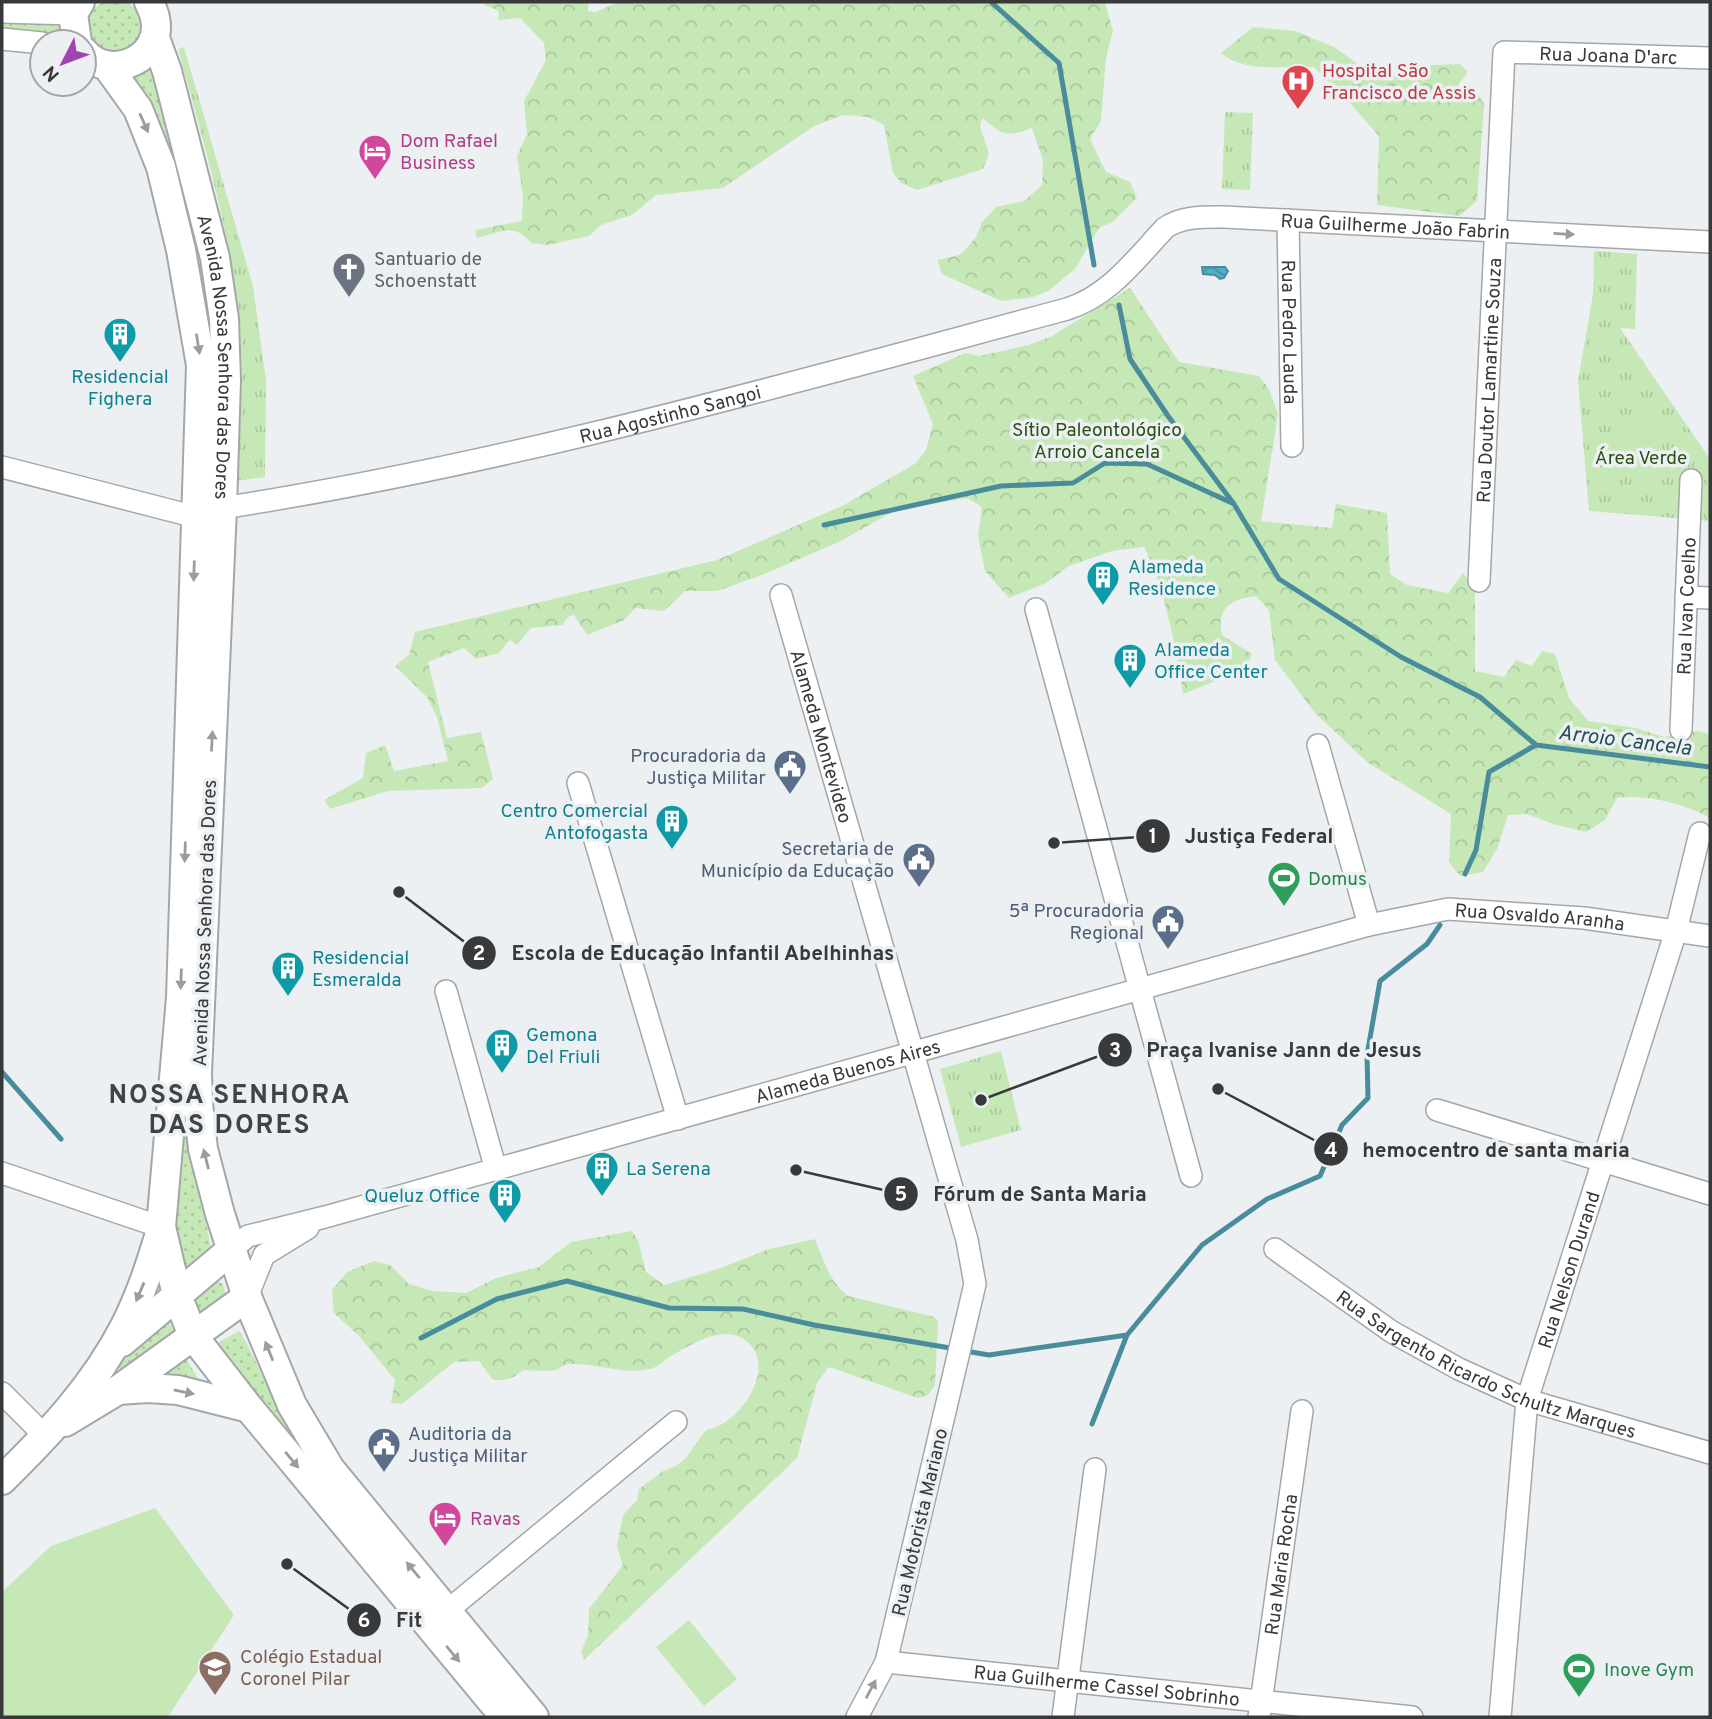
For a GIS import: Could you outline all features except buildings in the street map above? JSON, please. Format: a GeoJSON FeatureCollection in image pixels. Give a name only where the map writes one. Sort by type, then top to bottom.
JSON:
{"type":"FeatureCollection","features":[{"type":"Feature","properties":{"kind":"main road","name":"Avenida Nossa Senhora das Dores"},"geometry":{"type":"LineString","coordinates":[[149,2],[156,19],[155,38],[167,71],[212,247],[224,319],[226,380],[222,508],[197,1073],[203,1149],[247,1297],[292,1405],[330,1469],[534,1717]]}},
{"type":"Feature","properties":{"kind":"main road"},"geometry":{"type":"LineString","coordinates":[[75,7],[81,28]]}},
{"type":"Feature","properties":{"kind":"main road"},"geometry":{"type":"LineString","coordinates":[[98,58],[122,66],[136,61],[148,51],[155,38]]}},
{"type":"Feature","properties":{"kind":"main road","name":"Avenida Nossa Senhora das Dores"},"geometry":{"type":"LineString","coordinates":[[98,65],[138,109],[167,186],[201,365],[181,998],[161,1227],[177,1295],[193,1336],[249,1408],[505,1717]]}},
{"type":"Feature","properties":{"kind":"main road"},"geometry":{"type":"LineString","coordinates":[[2,1480],[50,1433],[112,1350],[148,1273],[161,1227]]}},
{"type":"Feature","properties":{"kind":"main road"},"geometry":{"type":"LineString","coordinates":[[112,1350],[231,1250]]}},
{"type":"Feature","properties":{"kind":"main road"},"geometry":{"type":"LineString","coordinates":[[50,1433],[118,1390],[247,1297]]}},
{"type":"Feature","properties":{"kind":"main road"},"geometry":{"type":"LineString","coordinates":[[118,1390],[178,1390],[249,1408]]}},
{"type":"Feature","properties":{"kind":"street"},"geometry":{"type":"LineString","coordinates":[[2,12],[75,7]]}},
{"type":"Feature","properties":{"kind":"street"},"geometry":{"type":"LineString","coordinates":[[2,39],[28,42]]}},
{"type":"Feature","properties":{"kind":"street","name":"Rua Joana D'arc"},"geometry":{"type":"LineString","coordinates":[[1504,52],[1710,58]]}},
{"type":"Feature","properties":{"kind":"street","name":"Rua Doutor Lamartine Souza"},"geometry":{"type":"LineString","coordinates":[[1479,581],[1504,52]]}},
{"type":"Feature","properties":{"kind":"street","name":"Rua Guilherme João Fabrin"},"geometry":{"type":"LineString","coordinates":[[1108,288],[1171,223],[1200,217],[1710,242]]}},
{"type":"Feature","properties":{"kind":"street","name":"Rua Pedro Lauda"},"geometry":{"type":"LineString","coordinates":[[1288,220],[1292,446]]}},
{"type":"Feature","properties":{"kind":"street","name":"Rua Agostinho Sangoi"},"geometry":{"type":"LineString","coordinates":[[222,508],[372,483],[541,447],[1067,309],[1083,304],[1108,288]]}},
{"type":"Feature","properties":{"kind":"street"},"geometry":{"type":"LineString","coordinates":[[2,467],[196,517]]}},
{"type":"Feature","properties":{"kind":"street","name":"Rua Ivan Coelho"},"geometry":{"type":"LineString","coordinates":[[1681,730],[1690,480]]}},
{"type":"Feature","properties":{"kind":"street","name":"Alameda Montevideo"},"geometry":{"type":"LineString","coordinates":[[781,595],[974,1268],[975,1284],[966,1321]]}},
{"type":"Feature","properties":{"kind":"street"},"geometry":{"type":"LineString","coordinates":[[1686,597],[1710,598]]}},
{"type":"Feature","properties":{"kind":"street"},"geometry":{"type":"LineString","coordinates":[[1036,609],[1191,1176]]}},
{"type":"Feature","properties":{"kind":"street"},"geometry":{"type":"LineString","coordinates":[[1318,745],[1369,925]]}},
{"type":"Feature","properties":{"kind":"street"},"geometry":{"type":"LineString","coordinates":[[578,783],[678,1119]]}},
{"type":"Feature","properties":{"kind":"street","name":"Rua Nelson Durand"},"geometry":{"type":"LineString","coordinates":[[1500,1717],[1527,1400],[1676,931],[1700,833]]}},
{"type":"Feature","properties":{"kind":"street","name":"Rua Osvaldo Aranha"},"geometry":{"type":"LineString","coordinates":[[1369,925],[1448,909],[1584,918],[1710,936]]}},
{"type":"Feature","properties":{"kind":"street","name":"Alameda Buenos Aires"},"geometry":{"type":"LineString","coordinates":[[231,1250],[248,1236],[496,1170],[1369,925]]}},
{"type":"Feature","properties":{"kind":"street"},"geometry":{"type":"LineString","coordinates":[[446,991],[496,1170]]}},
{"type":"Feature","properties":{"kind":"street"},"geometry":{"type":"LineString","coordinates":[[1437,1110],[1710,1194]]}},
{"type":"Feature","properties":{"kind":"street"},"geometry":{"type":"LineString","coordinates":[[2,1173],[161,1227]]}},
{"type":"Feature","properties":{"kind":"street","name":"Alameda Buenos Aires"},"geometry":{"type":"LineString","coordinates":[[247,1297],[264,1255],[325,1217]]}},
{"type":"Feature","properties":{"kind":"street","name":"Rua Sargento Ricardo Schultz Marques"},"geometry":{"type":"LineString","coordinates":[[1275,1249],[1392,1332],[1460,1369],[1527,1400],[1710,1453]]}},
{"type":"Feature","properties":{"kind":"street","name":"Rua Motorista Mariano"},"geometry":{"type":"LineString","coordinates":[[857,1717],[886,1662],[966,1321]]}},
{"type":"Feature","properties":{"kind":"street"},"geometry":{"type":"LineString","coordinates":[[2,1392],[50,1433]]}},
{"type":"Feature","properties":{"kind":"street","name":"Rua Maria Rocha"},"geometry":{"type":"LineString","coordinates":[[1260,1709],[1302,1411]]}},
{"type":"Feature","properties":{"kind":"street"},"geometry":{"type":"LineString","coordinates":[[447,1611],[676,1422]]}},
{"type":"Feature","properties":{"kind":"street"},"geometry":{"type":"LineString","coordinates":[[1063,1717],[1096,1469]]}},
{"type":"Feature","properties":{"kind":"street","name":"Rua Guilherme Cassel Sobrinho"},"geometry":{"type":"LineString","coordinates":[[886,1662],[1068,1681],[1260,1709],[1412,1717]]}},
{"type":"Feature","properties":{"kind":"green space"},"geometry":{"type":"Polygon","coordinates":[[[104,2],[128,4],[133,6],[139,15],[145,32],[123,57],[98,48],[98,28],[88,26],[89,15],[104,2]]]}},
{"type":"Feature","properties":{"kind":"green space"},"geometry":{"type":"Polygon","coordinates":[[[483,2],[589,2],[588,11],[596,12],[618,2],[1105,2],[1113,31],[1106,57],[1101,121],[1090,139],[1106,172],[1130,182],[1137,198],[1113,222],[1099,228],[1075,269],[1048,291],[1033,297],[1001,301],[942,274],[937,260],[959,255],[967,248],[976,237],[982,222],[996,207],[1024,201],[1042,185],[1043,160],[1032,128],[1005,133],[982,118],[980,127],[989,153],[983,169],[917,190],[901,183],[893,173],[884,125],[869,117],[843,115],[814,126],[723,188],[656,195],[632,215],[601,225],[589,236],[548,245],[531,243],[519,233],[507,230],[477,238],[475,230],[522,221],[523,196],[517,156],[527,134],[524,101],[546,60],[544,43],[520,18],[498,20],[499,11],[483,2]]]}},
{"type":"Feature","properties":{"kind":"green space"},"geometry":{"type":"Polygon","coordinates":[[[2,21],[58,23],[59,28],[28,28],[28,33],[2,31],[2,21]]]}},
{"type":"Feature","properties":{"kind":"green space"},"geometry":{"type":"Polygon","coordinates":[[[1253,27],[1295,31],[1334,47],[1379,79],[1433,65],[1460,64],[1468,72],[1452,93],[1461,99],[1476,90],[1484,104],[1477,201],[1459,216],[1377,205],[1379,136],[1314,67],[1253,66],[1231,60],[1221,53],[1253,27]]]}},
{"type":"Feature","properties":{"kind":"green space"},"geometry":{"type":"Polygon","coordinates":[[[184,47],[253,286],[266,380],[265,477],[235,481],[242,383],[240,329],[220,208],[178,49],[184,47]]]}},
{"type":"Feature","properties":{"kind":"green space"},"geometry":{"type":"Polygon","coordinates":[[[154,62],[201,240],[188,241],[130,77],[141,74],[154,62]]]}},
{"type":"Feature","properties":{"kind":"green space"},"geometry":{"type":"Polygon","coordinates":[[[1225,112],[1253,113],[1250,190],[1222,189],[1225,112]]]}},
{"type":"Feature","properties":{"kind":"green space","name":"Área Verde"},"geometry":{"type":"Polygon","coordinates":[[[1594,251],[1637,254],[1635,329],[1620,328],[1710,459],[1710,521],[1589,511],[1578,381],[1593,294],[1594,251]]]}},
{"type":"Feature","properties":{"kind":"green space"},"geometry":{"type":"Polygon","coordinates":[[[205,262],[214,313],[196,1168],[211,1249],[180,1279],[174,1229],[194,264],[205,262]]]}},
{"type":"Feature","properties":{"kind":"green space","name":"Sítio Paleontológico Arroio Cancela"},"geometry":{"type":"Polygon","coordinates":[[[1130,288],[1179,362],[1259,376],[1269,389],[1278,414],[1261,521],[1332,528],[1336,504],[1387,513],[1390,574],[1407,585],[1448,593],[1463,573],[1475,590],[1475,671],[1504,677],[1516,660],[1532,666],[1542,651],[1555,654],[1569,698],[1588,721],[1636,728],[1664,737],[1697,731],[1710,734],[1710,818],[1689,808],[1641,797],[1617,798],[1605,820],[1586,832],[1527,814],[1508,815],[1497,849],[1483,872],[1460,876],[1449,862],[1451,814],[1367,762],[1315,713],[1275,660],[1269,610],[1256,596],[1233,602],[1221,618],[1222,635],[1252,654],[1245,669],[1183,694],[1169,619],[1158,580],[1144,547],[1112,551],[1069,566],[1046,583],[1009,598],[985,571],[978,536],[982,507],[967,498],[894,511],[839,542],[762,575],[717,591],[685,591],[664,611],[635,608],[624,620],[587,635],[574,615],[569,616],[562,625],[531,628],[517,645],[510,640],[499,653],[476,659],[464,648],[428,662],[447,738],[481,732],[493,779],[482,788],[388,791],[330,809],[324,800],[363,778],[366,753],[385,745],[394,771],[448,761],[437,717],[427,697],[395,666],[409,655],[415,632],[717,560],[844,505],[916,463],[926,450],[933,424],[913,376],[965,353],[979,356],[1029,345],[1052,336],[1130,288]]]}},
{"type":"Feature","properties":{"kind":"green space"},"geometry":{"type":"Polygon","coordinates":[[[1652,410],[1669,441],[1608,475],[1590,444],[1652,410]]]}},
{"type":"Feature","properties":{"kind":"green space"},"geometry":{"type":"Polygon","coordinates":[[[1001,1051],[1021,1130],[961,1147],[940,1069],[1001,1051]]]}},
{"type":"Feature","properties":{"kind":"green space"},"geometry":{"type":"Polygon","coordinates":[[[632,1231],[638,1240],[646,1272],[664,1285],[718,1269],[769,1249],[815,1239],[832,1277],[848,1296],[935,1317],[938,1322],[935,1385],[928,1395],[918,1398],[829,1367],[817,1383],[797,1458],[584,1660],[581,1652],[588,1635],[589,1609],[623,1565],[617,1547],[623,1515],[637,1500],[639,1489],[685,1459],[706,1430],[719,1426],[743,1405],[757,1376],[758,1362],[753,1349],[742,1338],[724,1334],[694,1343],[650,1369],[630,1371],[570,1364],[552,1371],[523,1370],[502,1380],[493,1380],[479,1361],[454,1362],[402,1404],[391,1403],[395,1380],[359,1336],[334,1313],[332,1290],[347,1272],[374,1261],[390,1265],[409,1284],[432,1291],[466,1293],[496,1278],[539,1267],[571,1242],[632,1231]]]}},
{"type":"Feature","properties":{"kind":"green space"},"geometry":{"type":"Polygon","coordinates":[[[214,1279],[223,1284],[227,1299],[205,1316],[192,1306],[192,1288],[214,1279]]]}},
{"type":"Feature","properties":{"kind":"green space"},"geometry":{"type":"Polygon","coordinates":[[[165,1313],[177,1339],[122,1369],[119,1368],[117,1362],[165,1313]]]}},
{"type":"Feature","properties":{"kind":"green space"},"geometry":{"type":"Polygon","coordinates":[[[239,1331],[284,1419],[375,1547],[214,1345],[239,1331]]]}},
{"type":"Feature","properties":{"kind":"green space"},"geometry":{"type":"Polygon","coordinates":[[[185,1357],[206,1391],[154,1381],[185,1357]]]}},
{"type":"Feature","properties":{"kind":"green space"},"geometry":{"type":"Polygon","coordinates":[[[155,1508],[234,1615],[168,1717],[2,1717],[2,1592],[51,1546],[155,1508]]]}},
{"type":"Feature","properties":{"kind":"green space"},"geometry":{"type":"Polygon","coordinates":[[[689,1620],[737,1679],[704,1706],[656,1647],[689,1620]]]}},
{"type":"Feature","properties":{"kind":"water"},"geometry":{"type":"Polygon","coordinates":[[[1202,267],[1225,267],[1228,271],[1224,278],[1220,279],[1215,275],[1203,274],[1202,267]]]}},
{"type":"Feature","properties":{"kind":"waterway"},"geometry":{"type":"LineString","coordinates":[[991,2],[1059,63],[1094,265]]}},
{"type":"Feature","properties":{"kind":"waterway"},"geometry":{"type":"LineString","coordinates":[[1119,305],[1130,359],[1168,416],[1234,504],[1279,579],[1401,657],[1480,697],[1536,745]]}},
{"type":"Feature","properties":{"kind":"waterway"},"geometry":{"type":"LineString","coordinates":[[824,525],[1001,486],[1073,483],[1105,463],[1147,464],[1232,503]]}},
{"type":"Feature","properties":{"kind":"waterway","name":"Arroio Cancela"},"geometry":{"type":"LineString","coordinates":[[1536,745],[1710,767]]}},
{"type":"Feature","properties":{"kind":"waterway"},"geometry":{"type":"LineString","coordinates":[[1465,874],[1476,850],[1489,772],[1536,745]]}},
{"type":"Feature","properties":{"kind":"waterway"},"geometry":{"type":"LineString","coordinates":[[965,1351],[989,1355],[1127,1335],[1202,1245],[1267,1199],[1320,1176],[1342,1125],[1368,1098],[1367,1055],[1380,981],[1427,944],[1440,925]]}},
{"type":"Feature","properties":{"kind":"waterway"},"geometry":{"type":"LineString","coordinates":[[2,1072],[61,1139]]}},
{"type":"Feature","properties":{"kind":"waterway"},"geometry":{"type":"LineString","coordinates":[[421,1338],[497,1299],[567,1281],[669,1308],[743,1309],[814,1325],[956,1349]]}},
{"type":"Feature","properties":{"kind":"waterway"},"geometry":{"type":"LineString","coordinates":[[1092,1424],[1127,1335]]}},
{"type":"Feature","properties":{"kind":"place","name":"Hospital São Francisco de Assis"},"geometry":{"type":"Point","coordinates":[1298,111]}},
{"type":"Feature","properties":{"kind":"place","name":"Dom Rafael Business"},"geometry":{"type":"Point","coordinates":[375,181]}},
{"type":"Feature","properties":{"kind":"place","name":"Santuario de Schoenstatt"},"geometry":{"type":"Point","coordinates":[349,299]}},
{"type":"Feature","properties":{"kind":"place","name":"Residencial Fighera"},"geometry":{"type":"Point","coordinates":[120,364]}},
{"type":"Feature","properties":{"kind":"place","name":"Alameda Residence"},"geometry":{"type":"Point","coordinates":[1103,607]}},
{"type":"Feature","properties":{"kind":"place","name":"Alameda Office Center"},"geometry":{"type":"Point","coordinates":[1130,690]}},
{"type":"Feature","properties":{"kind":"place","name":"Procuradoria da Justiça Militar"},"geometry":{"type":"Point","coordinates":[790,796]}},
{"type":"Feature","properties":{"kind":"place","name":"Justiça Federal"},"geometry":{"type":"Point","coordinates":[1054,843]}},
{"type":"Feature","properties":{"kind":"place","name":"Centro Comercial Antofogasta"},"geometry":{"type":"Point","coordinates":[672,851]}},
{"type":"Feature","properties":{"kind":"place","name":"Secretaria de Município da Educação"},"geometry":{"type":"Point","coordinates":[919,889]}},
{"type":"Feature","properties":{"kind":"place","name":"Escola de Educação Infantil Abelhinhas"},"geometry":{"type":"Point","coordinates":[399,892]}},
{"type":"Feature","properties":{"kind":"place","name":"Domus"},"geometry":{"type":"Point","coordinates":[1284,908]}},
{"type":"Feature","properties":{"kind":"place","name":"5ª Procuradoria Regional"},"geometry":{"type":"Point","coordinates":[1168,951]}},
{"type":"Feature","properties":{"kind":"place","name":"Residencial Esmeralda"},"geometry":{"type":"Point","coordinates":[288,998]}},
{"type":"Feature","properties":{"kind":"place","name":"Gemona Del Friuli"},"geometry":{"type":"Point","coordinates":[502,1075]}},
{"type":"Feature","properties":{"kind":"place","name":"hemocentro de santa maria"},"geometry":{"type":"Point","coordinates":[1218,1089]}},
{"type":"Feature","properties":{"kind":"place","name":"Praça Ivanise Jann de Jesus"},"geometry":{"type":"Point","coordinates":[981,1100]}},
{"type":"Feature","properties":{"kind":"place","name":"Fórum de Santa Maria"},"geometry":{"type":"Point","coordinates":[796,1170]}},
{"type":"Feature","properties":{"kind":"place","name":"La Serena"},"geometry":{"type":"Point","coordinates":[602,1198]}},
{"type":"Feature","properties":{"kind":"place","name":"Queluz Office"},"geometry":{"type":"Point","coordinates":[505,1225]}},
{"type":"Feature","properties":{"kind":"place","name":"Auditoria da Justiça Militar"},"geometry":{"type":"Point","coordinates":[384,1474]}},
{"type":"Feature","properties":{"kind":"place","name":"Ravas"},"geometry":{"type":"Point","coordinates":[445,1548]}},
{"type":"Feature","properties":{"kind":"place","name":"Fit"},"geometry":{"type":"Point","coordinates":[287,1564]}},
{"type":"Feature","properties":{"kind":"place","name":"Colégio Estadual Coronel Pilar"},"geometry":{"type":"Point","coordinates":[215,1697]}},
{"type":"Feature","properties":{"kind":"place","name":"Inove Gym"},"geometry":{"type":"Point","coordinates":[1579,1699]}},
{"type":"Feature","properties":{"kind":"district","name":"NOSSA SENHORA DAS DORES"},"geometry":{"type":"Point","coordinates":[230,1109]}}]}
